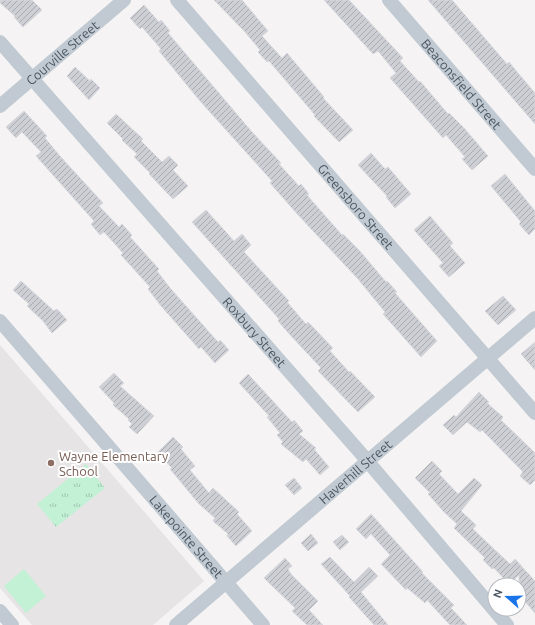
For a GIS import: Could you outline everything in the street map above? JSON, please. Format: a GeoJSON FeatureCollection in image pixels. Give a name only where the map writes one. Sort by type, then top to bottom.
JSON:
{"type":"FeatureCollection","features":[{"type":"Feature","properties":{"kind":"street","name":"Courville Street"},"geometry":{"type":"LineString","coordinates":[[0,106],[124,0]]}},
{"type":"Feature","properties":{"kind":"street","name":"Greensboro Street"},"geometry":{"type":"LineString","coordinates":[[177,0],[535,413]]}},
{"type":"Feature","properties":{"kind":"street","name":"Beaconsfield Street"},"geometry":{"type":"LineString","coordinates":[[389,0],[535,169]]}},
{"type":"Feature","properties":{"kind":"street","name":"Roxbury Street"},"geometry":{"type":"LineString","coordinates":[[0,42],[366,461],[507,625]]}},
{"type":"Feature","properties":{"kind":"street","name":"Haverhill Street"},"geometry":{"type":"LineString","coordinates":[[176,625],[535,318]]}},
{"type":"Feature","properties":{"kind":"street","name":"Lakepointe Street"},"geometry":{"type":"LineString","coordinates":[[0,321],[263,625]]}},
{"type":"Feature","properties":{"kind":"street"},"geometry":{"type":"LineString","coordinates":[[0,611],[12,625]]}},
{"type":"Feature","properties":{"kind":"shaded area","name":"Wayne Elementary School"},"geometry":{"type":"Polygon","coordinates":[[[0,345],[204,581],[153,625],[32,625],[0,588],[0,345]]]}},
{"type":"Feature","properties":{"kind":"green space"},"geometry":{"type":"Polygon","coordinates":[[[86,464],[105,488],[56,527],[37,504],[86,464]]]}},
{"type":"Feature","properties":{"kind":"green space"},"geometry":{"type":"Polygon","coordinates":[[[24,569],[46,596],[26,613],[4,586],[24,569]]]}},
{"type":"Feature","properties":{"kind":"building"},"geometry":{"type":"Polygon","coordinates":[[[0,0],[32,0],[42,10],[23,27],[14,17],[15,16],[0,3],[0,0]]]}},
{"type":"Feature","properties":{"kind":"building"},"geometry":{"type":"Polygon","coordinates":[[[214,0],[242,0],[268,31],[262,36],[282,58],[287,53],[324,97],[323,98],[353,130],[339,142],[314,116],[315,115],[269,61],[267,62],[258,52],[260,50],[245,32],[214,0]]]}},
{"type":"Feature","properties":{"kind":"building"},"geometry":{"type":"Polygon","coordinates":[[[324,0],[349,0],[403,58],[400,61],[419,82],[420,81],[448,114],[449,113],[464,128],[488,156],[472,170],[462,159],[465,157],[446,135],[443,138],[390,78],[396,73],[378,51],[373,54],[324,0]]]}},
{"type":"Feature","properties":{"kind":"building"},"geometry":{"type":"Polygon","coordinates":[[[428,0],[452,0],[507,64],[509,62],[535,93],[535,124],[428,0]]]}},
{"type":"Feature","properties":{"kind":"building"},"geometry":{"type":"Polygon","coordinates":[[[144,5],[159,22],[161,20],[170,31],[168,33],[252,132],[281,163],[279,164],[299,186],[301,184],[313,202],[342,235],[343,234],[359,250],[386,282],[387,281],[397,292],[395,293],[437,341],[421,357],[383,314],[385,312],[358,279],[299,216],[270,183],[272,181],[200,101],[159,51],[161,49],[142,27],[140,29],[130,18],[144,5]]]}},
{"type":"Feature","properties":{"kind":"building"},"geometry":{"type":"Polygon","coordinates":[[[75,67],[100,88],[89,100],[67,76],[75,67]]]}},
{"type":"Feature","properties":{"kind":"building"},"geometry":{"type":"Polygon","coordinates":[[[24,111],[47,136],[45,138],[59,155],[103,203],[99,206],[119,227],[122,224],[132,235],[130,237],[159,269],[157,271],[170,288],[218,342],[220,340],[229,350],[215,363],[201,347],[199,349],[161,306],[148,289],[150,287],[121,255],[123,253],[104,232],[100,235],[91,224],[94,221],[36,156],[41,152],[22,132],[16,138],[6,127],[24,111]]]}},
{"type":"Feature","properties":{"kind":"building"},"geometry":{"type":"Polygon","coordinates":[[[116,114],[143,139],[141,141],[162,162],[169,156],[178,165],[173,170],[188,186],[173,199],[134,157],[137,154],[107,123],[116,114]]]}},
{"type":"Feature","properties":{"kind":"building"},"geometry":{"type":"Polygon","coordinates":[[[371,153],[385,169],[388,167],[411,194],[395,208],[386,197],[387,196],[358,165],[371,153]]]}},
{"type":"Feature","properties":{"kind":"building"},"geometry":{"type":"Polygon","coordinates":[[[505,174],[535,211],[535,229],[529,235],[519,224],[521,222],[491,186],[505,174]]]}},
{"type":"Feature","properties":{"kind":"building"},"geometry":{"type":"Polygon","coordinates":[[[206,210],[234,241],[242,234],[251,245],[244,252],[289,301],[287,302],[306,324],[308,322],[333,348],[330,351],[375,397],[358,412],[318,371],[321,368],[292,337],[278,321],[279,319],[192,222],[206,210]]]}},
{"type":"Feature","properties":{"kind":"building"},"geometry":{"type":"Polygon","coordinates":[[[430,216],[453,243],[450,246],[465,263],[449,277],[439,266],[443,263],[414,230],[430,216]]]}},
{"type":"Feature","properties":{"kind":"building"},"geometry":{"type":"Polygon","coordinates":[[[21,281],[54,311],[57,309],[67,320],[52,333],[43,321],[27,306],[29,304],[13,290],[21,281]]]}},
{"type":"Feature","properties":{"kind":"building"},"geometry":{"type":"Polygon","coordinates":[[[503,296],[516,310],[498,325],[485,311],[503,296]]]}},
{"type":"Feature","properties":{"kind":"building"},"geometry":{"type":"Polygon","coordinates":[[[535,342],[535,370],[521,354],[535,342]]]}},
{"type":"Feature","properties":{"kind":"building"},"geometry":{"type":"Polygon","coordinates":[[[114,373],[124,383],[120,386],[154,416],[137,434],[129,427],[132,424],[128,420],[129,419],[113,405],[114,403],[99,387],[114,373]]]}},
{"type":"Feature","properties":{"kind":"building"},"geometry":{"type":"Polygon","coordinates":[[[248,374],[292,422],[294,420],[303,431],[299,434],[316,448],[314,449],[329,467],[320,475],[306,459],[303,462],[281,444],[283,442],[277,435],[280,433],[267,417],[269,416],[239,383],[248,374]]]}},
{"type":"Feature","properties":{"kind":"building"},"geometry":{"type":"Polygon","coordinates":[[[479,392],[489,402],[487,403],[503,417],[501,420],[535,453],[535,480],[530,485],[520,476],[523,472],[482,430],[480,432],[467,422],[453,435],[443,425],[454,415],[456,417],[479,392]]]}},
{"type":"Feature","properties":{"kind":"building"},"geometry":{"type":"Polygon","coordinates":[[[173,437],[183,447],[181,449],[195,466],[190,470],[209,493],[213,488],[239,512],[237,514],[252,531],[236,546],[227,536],[228,534],[213,521],[215,518],[199,504],[170,469],[172,468],[157,453],[173,437]]]}},
{"type":"Feature","properties":{"kind":"building"},"geometry":{"type":"Polygon","coordinates":[[[432,461],[442,471],[439,474],[458,494],[474,478],[482,485],[461,511],[476,525],[473,529],[494,549],[510,564],[515,559],[535,581],[535,613],[527,604],[527,577],[519,577],[519,575],[517,577],[502,577],[494,568],[492,569],[483,560],[485,558],[454,528],[457,524],[443,511],[428,494],[430,493],[415,478],[432,461]]]}},
{"type":"Feature","properties":{"kind":"building"},"geometry":{"type":"Polygon","coordinates":[[[294,478],[302,488],[294,495],[285,485],[294,478]]]}},
{"type":"Feature","properties":{"kind":"building"},"geometry":{"type":"Polygon","coordinates":[[[371,514],[423,572],[422,573],[454,605],[451,608],[467,625],[450,625],[427,600],[425,603],[407,588],[406,590],[381,564],[390,555],[371,534],[366,539],[356,529],[371,514]]]}},
{"type":"Feature","properties":{"kind":"building"},"geometry":{"type":"Polygon","coordinates":[[[311,534],[318,543],[308,551],[301,543],[311,534]]]}},
{"type":"Feature","properties":{"kind":"building"},"geometry":{"type":"Polygon","coordinates":[[[342,535],[349,542],[340,550],[333,542],[342,535]]]}},
{"type":"Feature","properties":{"kind":"building"},"geometry":{"type":"Polygon","coordinates":[[[330,557],[354,582],[369,567],[378,576],[361,592],[388,625],[374,625],[349,597],[350,596],[321,564],[330,557]]]}},
{"type":"Feature","properties":{"kind":"building"},"geometry":{"type":"Polygon","coordinates":[[[285,558],[292,566],[288,569],[291,574],[318,601],[309,610],[323,625],[307,625],[292,611],[295,608],[264,578],[285,558]]]}},
{"type":"Feature","properties":{"kind":"place","name":"Wayne Elementary School"},"geometry":{"type":"Point","coordinates":[51,463]}}]}
